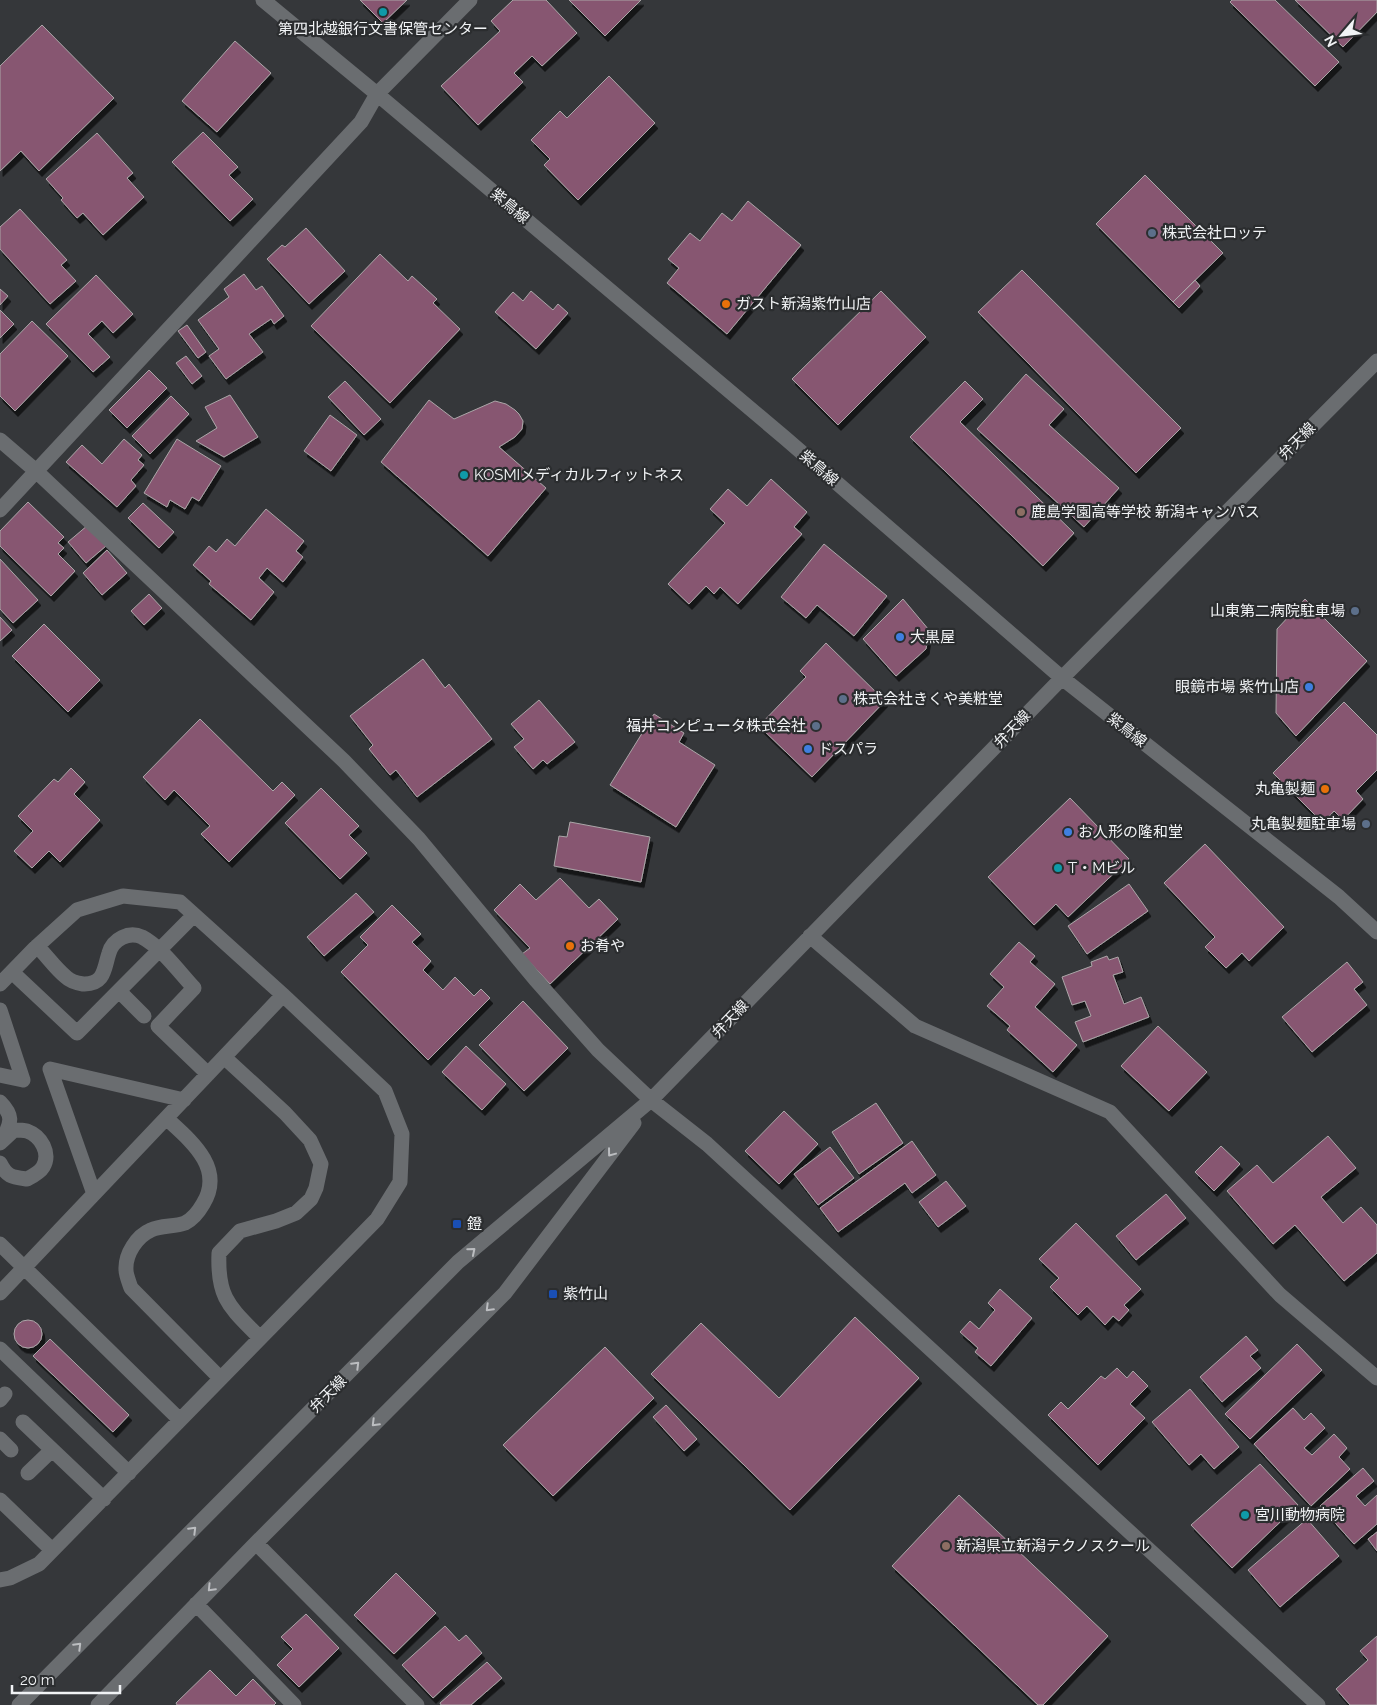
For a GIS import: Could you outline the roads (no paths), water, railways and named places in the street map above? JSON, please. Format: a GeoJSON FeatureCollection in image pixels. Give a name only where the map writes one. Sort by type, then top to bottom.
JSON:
{"type":"FeatureCollection","features":[{"type":"Feature","properties":{"kind":"street","name":"紫鳥線"},"geometry":{"type":"LineString","coordinates":[[263,0],[785,438],[1062,678],[1339,898],[1377,932]]}},
{"type":"Feature","properties":{"kind":"street"},"geometry":{"type":"LineString","coordinates":[[0,510],[361,122],[377,94],[470,0]]}},
{"type":"Feature","properties":{"kind":"street","name":"弁天線"},"geometry":{"type":"LineString","coordinates":[[19,1705],[458,1262],[651,1100],[1062,678],[1377,361]]}},
{"type":"Feature","properties":{"kind":"street"},"geometry":{"type":"LineString","coordinates":[[0,440],[36,471],[350,768],[419,839],[535,979],[598,1050],[651,1100],[707,1144],[1318,1705]]}},
{"type":"Feature","properties":{"kind":"street"},"geometry":{"type":"LineString","coordinates":[[0,984],[37,946],[77,910],[123,896],[180,902],[385,1091],[402,1134],[400,1182],[377,1219],[104,1499],[38,1564],[3,1582]]}},
{"type":"Feature","properties":{"kind":"street"},"geometry":{"type":"LineString","coordinates":[[12,972],[78,1033],[194,915]]}},
{"type":"Feature","properties":{"kind":"street"},"geometry":{"type":"LineString","coordinates":[[37,946],[67,978],[77,983],[87,984],[98,980],[105,972],[108,953],[112,946],[126,935],[135,935],[142,938],[159,950],[194,988],[158,1026],[208,1074]]}},
{"type":"Feature","properties":{"kind":"street"},"geometry":{"type":"LineString","coordinates":[[810,936],[915,1026],[1110,1112],[1280,1295],[1377,1378]]}},
{"type":"Feature","properties":{"kind":"street"},"geometry":{"type":"LineString","coordinates":[[119,991],[144,1016]]}},
{"type":"Feature","properties":{"kind":"street"},"geometry":{"type":"LineString","coordinates":[[0,1293],[283,995]]}},
{"type":"Feature","properties":{"kind":"street"},"geometry":{"type":"LineString","coordinates":[[0,1010],[22,1080],[0,1074]]}},
{"type":"Feature","properties":{"kind":"street"},"geometry":{"type":"LineString","coordinates":[[224,1057],[285,1113],[310,1140],[321,1164],[316,1188],[311,1199],[296,1213],[276,1221],[240,1230],[219,1254],[218,1275],[223,1295],[236,1313],[260,1338]]}},
{"type":"Feature","properties":{"kind":"street"},"geometry":{"type":"LineString","coordinates":[[94,1194],[50,1069],[184,1100]]}},
{"type":"Feature","properties":{"kind":"street","name":"弁天線"},"geometry":{"type":"LineString","coordinates":[[98,1705],[505,1293],[651,1100]]}},
{"type":"Feature","properties":{"kind":"street"},"geometry":{"type":"LineString","coordinates":[[0,1102],[6,1108],[10,1117],[9,1127],[1,1141]]}},
{"type":"Feature","properties":{"kind":"street"},"geometry":{"type":"LineString","coordinates":[[166,1118],[188,1139],[203,1157],[211,1175],[208,1193],[197,1214],[186,1222],[151,1229],[138,1238],[128,1254],[126,1270],[131,1288],[220,1378]]}},
{"type":"Feature","properties":{"kind":"street"},"geometry":{"type":"LineString","coordinates":[[1,1141],[14,1130],[28,1132],[39,1139],[45,1150],[46,1158],[42,1168],[27,1179],[14,1177],[2,1171]]}},
{"type":"Feature","properties":{"kind":"street"},"geometry":{"type":"LineString","coordinates":[[0,1244],[180,1420]]}},
{"type":"Feature","properties":{"kind":"street"},"geometry":{"type":"LineString","coordinates":[[0,1348],[129,1473]]}},
{"type":"Feature","properties":{"kind":"street"},"geometry":{"type":"LineString","coordinates":[[23,1422],[104,1499]]}},
{"type":"Feature","properties":{"kind":"street"},"geometry":{"type":"LineString","coordinates":[[0,1439],[11,1450]]}},
{"type":"Feature","properties":{"kind":"street"},"geometry":{"type":"LineString","coordinates":[[28,1473],[52,1450]]}},
{"type":"Feature","properties":{"kind":"street"},"geometry":{"type":"LineString","coordinates":[[0,1500],[52,1550]]}},
{"type":"Feature","properties":{"kind":"street"},"geometry":{"type":"LineString","coordinates":[[256,1543],[417,1705]]}},
{"type":"Feature","properties":{"kind":"street"},"geometry":{"type":"LineString","coordinates":[[196,1604],[294,1705]]}},
{"type":"Feature","properties":{"kind":"place","name":"第四北越銀行文書保管センター"},"geometry":{"type":"Point","coordinates":[383,12]}},
{"type":"Feature","properties":{"kind":"place","name":"株式会社ロッテ"},"geometry":{"type":"Point","coordinates":[1152,233]}},
{"type":"Feature","properties":{"kind":"place","name":"ガスト新潟紫竹山店"},"geometry":{"type":"Point","coordinates":[726,304]}},
{"type":"Feature","properties":{"kind":"place","name":"KOSMIメディカルフィットネス"},"geometry":{"type":"Point","coordinates":[464,475]}},
{"type":"Feature","properties":{"kind":"place","name":"鹿島学園高等学校 新潟キャンパス"},"geometry":{"type":"Point","coordinates":[1021,512]}},
{"type":"Feature","properties":{"kind":"place","name":"山東第二病院駐車場"},"geometry":{"type":"Point","coordinates":[1355,611]}},
{"type":"Feature","properties":{"kind":"place","name":"大黒屋"},"geometry":{"type":"Point","coordinates":[900,637]}},
{"type":"Feature","properties":{"kind":"place","name":"眼鏡市場 紫竹山店"},"geometry":{"type":"Point","coordinates":[1309,687]}},
{"type":"Feature","properties":{"kind":"place","name":"株式会社きくや美粧堂"},"geometry":{"type":"Point","coordinates":[843,699]}},
{"type":"Feature","properties":{"kind":"place","name":"福井コンピュータ株式会社"},"geometry":{"type":"Point","coordinates":[816,726]}},
{"type":"Feature","properties":{"kind":"place","name":"ドスパラ"},"geometry":{"type":"Point","coordinates":[808,749]}},
{"type":"Feature","properties":{"kind":"place","name":"丸亀製麺"},"geometry":{"type":"Point","coordinates":[1325,789]}},
{"type":"Feature","properties":{"kind":"place","name":"丸亀製麺駐車場"},"geometry":{"type":"Point","coordinates":[1366,824]}},
{"type":"Feature","properties":{"kind":"place","name":"お人形の隆和堂"},"geometry":{"type":"Point","coordinates":[1068,832]}},
{"type":"Feature","properties":{"kind":"place","name":"T・Mビル"},"geometry":{"type":"Point","coordinates":[1058,868]}},
{"type":"Feature","properties":{"kind":"place","name":"お肴や"},"geometry":{"type":"Point","coordinates":[570,946]}},
{"type":"Feature","properties":{"kind":"place","name":"鐙"},"geometry":{"type":"Point","coordinates":[457,1224]}},
{"type":"Feature","properties":{"kind":"place","name":"紫竹山"},"geometry":{"type":"Point","coordinates":[553,1294]}},
{"type":"Feature","properties":{"kind":"place","name":"宮川動物病院"},"geometry":{"type":"Point","coordinates":[1245,1515]}},
{"type":"Feature","properties":{"kind":"place","name":"新潟県立新潟テクノスクール"},"geometry":{"type":"Point","coordinates":[946,1546]}}]}
